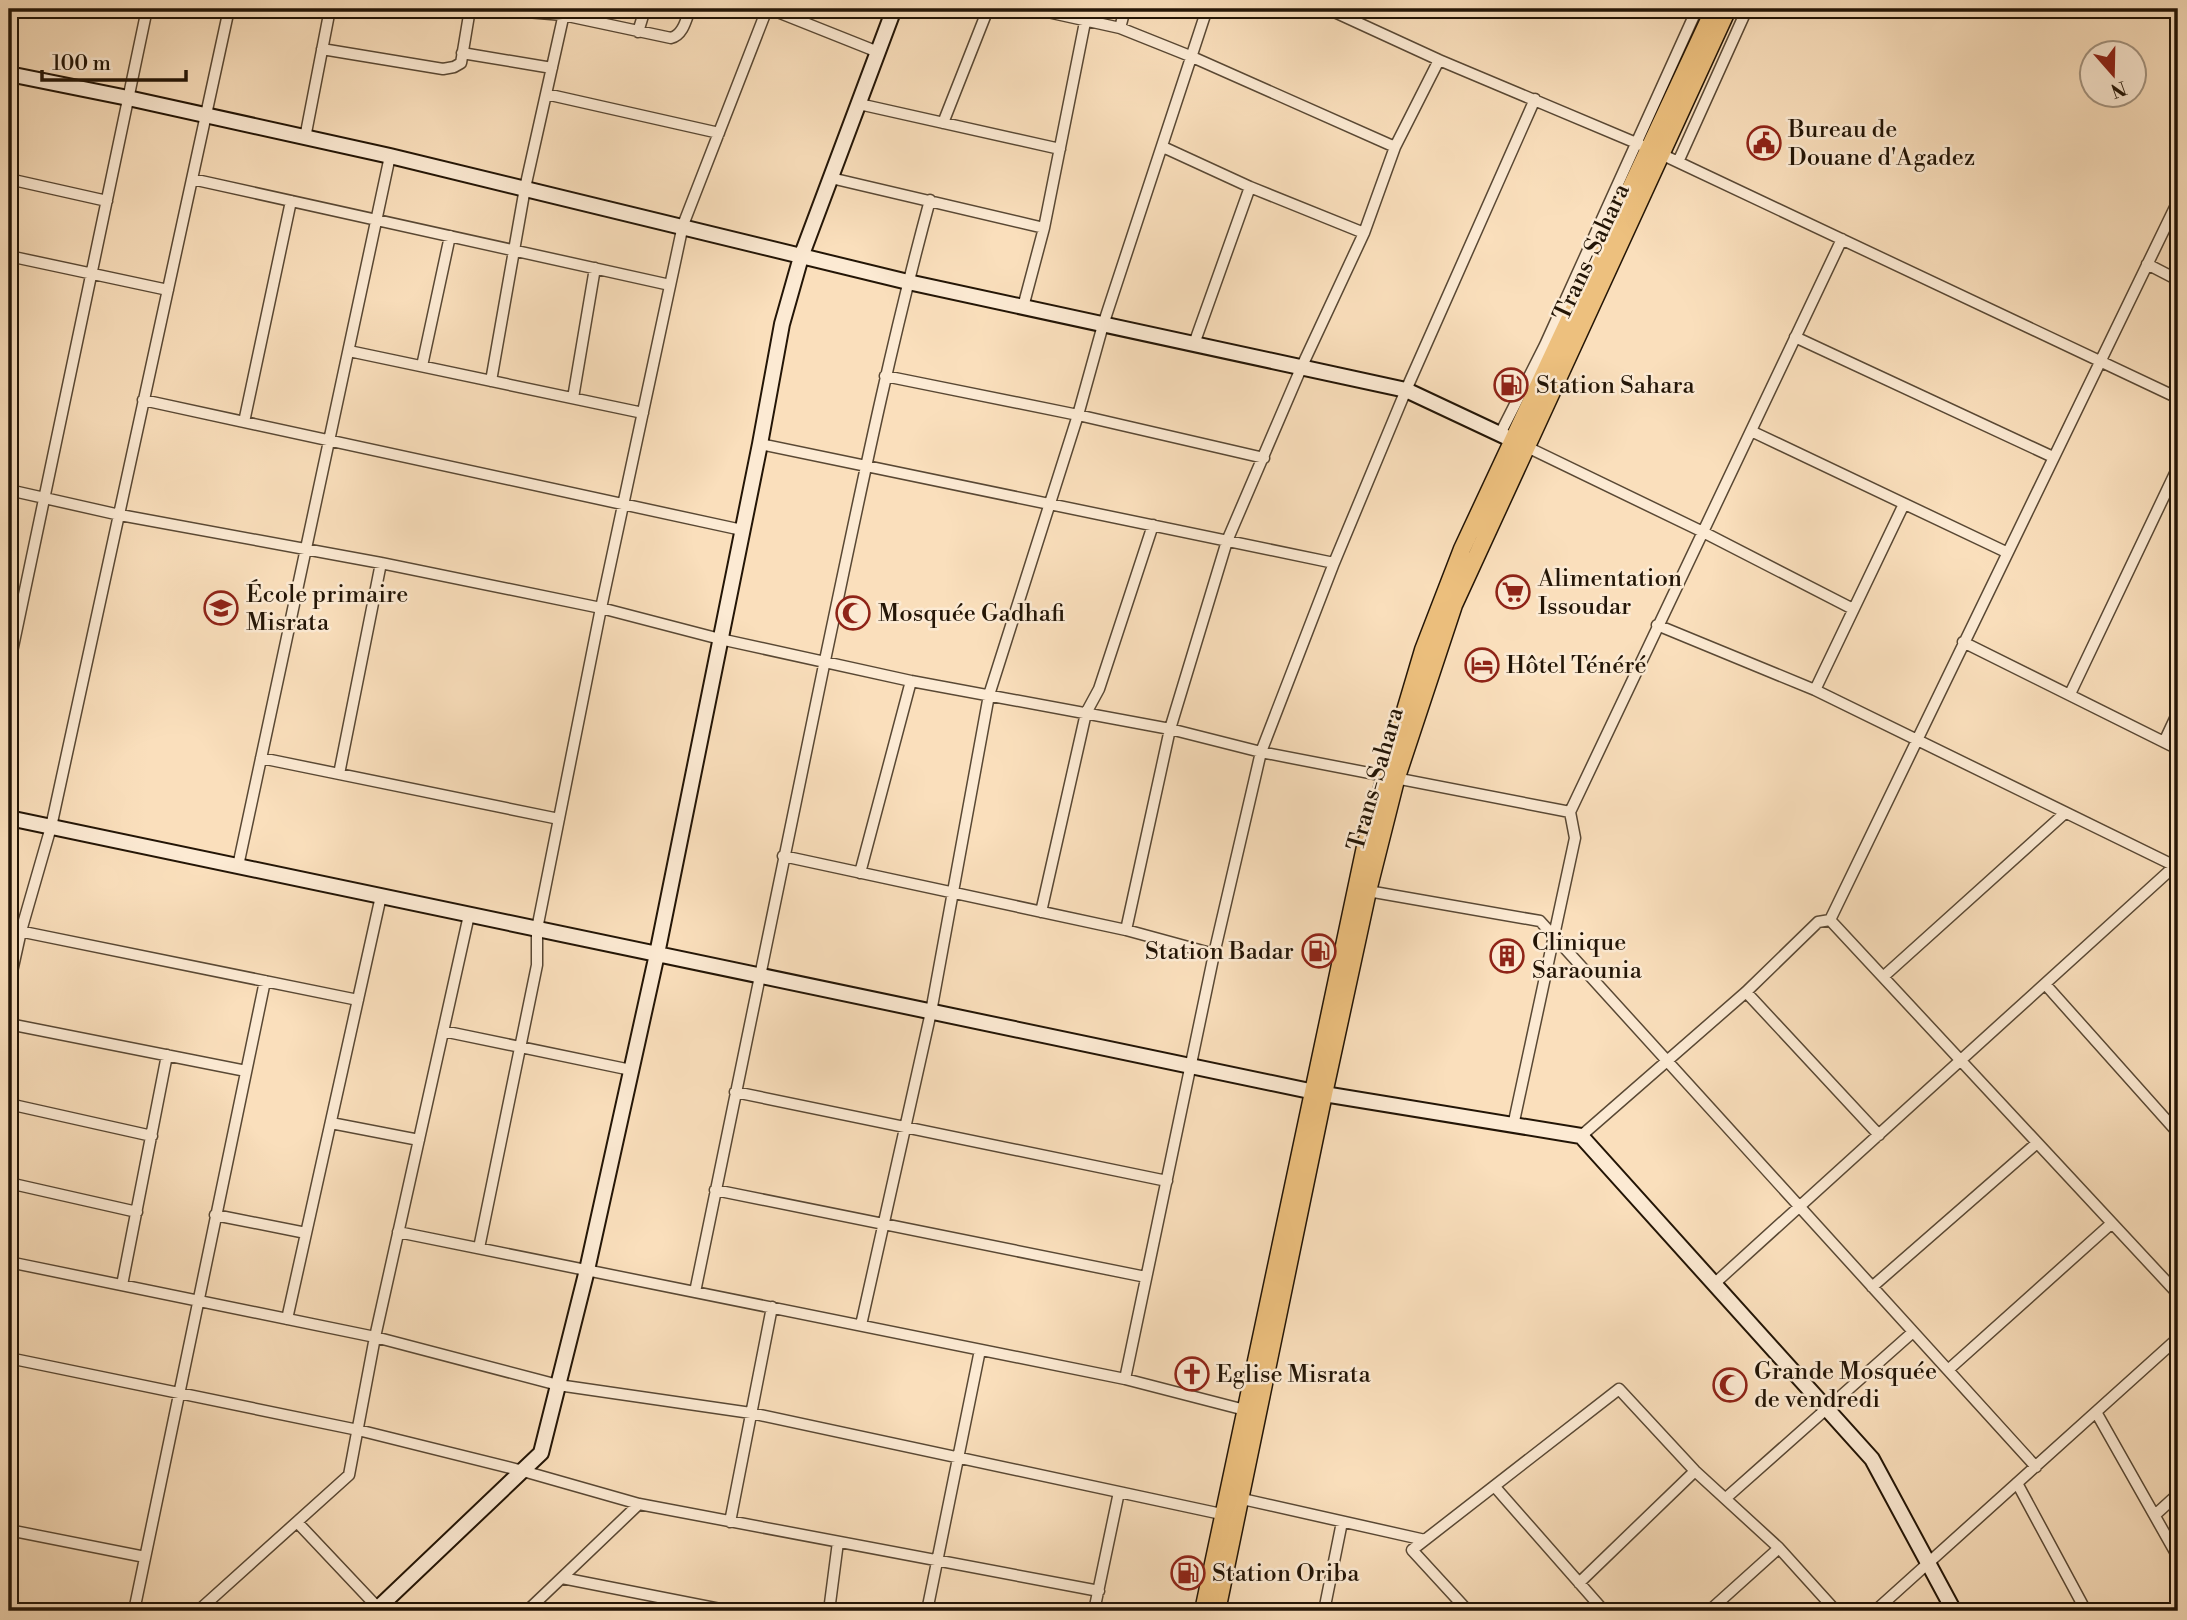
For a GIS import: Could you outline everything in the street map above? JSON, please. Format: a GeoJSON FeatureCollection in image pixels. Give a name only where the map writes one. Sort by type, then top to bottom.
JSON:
{"type":"FeatureCollection","features":[{"type":"Feature","properties":{"kind":"main road","name":"Trans-Sahara"},"geometry":{"type":"LineString","coordinates":[[1203,1611],[1230,1516],[1356,918],[1366,842],[1513,440],[1714,9]]}},
{"type":"Feature","properties":{"kind":"main road","name":"Trans-Sahara"},"geometry":{"type":"LineString","coordinates":[[1649,148],[1728,9]]}},
{"type":"Feature","properties":{"kind":"main road","name":"Trans-Sahara"},"geometry":{"type":"LineString","coordinates":[[1356,918],[1368,891],[1391,778]]}},
{"type":"Feature","properties":{"kind":"main road","name":"Trans-Sahara"},"geometry":{"type":"LineString","coordinates":[[1234,1497],[1245,1410],[1263,1358]]}},
{"type":"Feature","properties":{"kind":"main road","name":"Trans-Sahara"},"geometry":{"type":"LineString","coordinates":[[1217,1611],[1230,1516]]}},
{"type":"Feature","properties":{"kind":"street"},"geometry":{"type":"LineString","coordinates":[[9,666],[147,9]]}},
{"type":"Feature","properties":{"kind":"street"},"geometry":{"type":"LineString","coordinates":[[9,985],[21,931],[51,827],[229,9]]}},
{"type":"Feature","properties":{"kind":"street"},"geometry":{"type":"LineString","coordinates":[[305,138],[330,9]]}},
{"type":"Feature","properties":{"kind":"street"},"geometry":{"type":"LineString","coordinates":[[322,49],[443,69],[454,67],[461,63],[470,9]]}},
{"type":"Feature","properties":{"kind":"street"},"geometry":{"type":"LineString","coordinates":[[490,9],[564,12],[671,38],[677,36],[690,9]]}},
{"type":"Feature","properties":{"kind":"street"},"geometry":{"type":"LineString","coordinates":[[638,32],[645,9]]}},
{"type":"Feature","properties":{"kind":"street"},"geometry":{"type":"LineString","coordinates":[[479,1248],[522,1047],[537,965],[537,929],[601,608],[683,225],[768,9],[878,51]]}},
{"type":"Feature","properties":{"kind":"street"},"geometry":{"type":"LineString","coordinates":[[297,1522],[378,1610],[541,1453],[587,1270],[657,954],[782,324],[801,257],[894,9]]}},
{"type":"Feature","properties":{"kind":"street"},"geometry":{"type":"LineString","coordinates":[[943,123],[988,9]]}},
{"type":"Feature","properties":{"kind":"street"},"geometry":{"type":"LineString","coordinates":[[1034,9],[1120,28],[1395,146]]}},
{"type":"Feature","properties":{"kind":"street"},"geometry":{"type":"LineString","coordinates":[[1120,28],[1125,9]]}},
{"type":"Feature","properties":{"kind":"street"},"geometry":{"type":"LineString","coordinates":[[861,1325],[931,1012],[989,695],[1078,415],[1103,325],[1207,9]]}},
{"type":"Feature","properties":{"kind":"street"},"geometry":{"type":"LineString","coordinates":[[1328,9],[1439,60],[1649,148],[2178,398]]}},
{"type":"Feature","properties":{"kind":"street"},"geometry":{"type":"LineString","coordinates":[[1513,440],[1545,345],[1649,148],[1697,9]]}},
{"type":"Feature","properties":{"kind":"street"},"geometry":{"type":"LineString","coordinates":[[1678,162],[1746,9]]}},
{"type":"Feature","properties":{"kind":"street"},"geometry":{"type":"LineString","coordinates":[[491,381],[525,188],[564,12]]}},
{"type":"Feature","properties":{"kind":"street"},"geometry":{"type":"LineString","coordinates":[[1023,307],[1044,228],[1085,22]]}},
{"type":"Feature","properties":{"kind":"street"},"geometry":{"type":"LineString","coordinates":[[462,53],[552,68]]}},
{"type":"Feature","properties":{"kind":"street"},"geometry":{"type":"LineString","coordinates":[[1126,930],[1170,729],[1227,541],[1302,366],[1364,233],[1395,146],[1439,60]]}},
{"type":"Feature","properties":{"kind":"street"},"geometry":{"type":"LineString","coordinates":[[9,74],[390,156],[683,225],[908,282],[1406,390],[1703,532],[1853,609]]}},
{"type":"Feature","properties":{"kind":"street"},"geometry":{"type":"LineString","coordinates":[[546,94],[719,134]]}},
{"type":"Feature","properties":{"kind":"street"},"geometry":{"type":"LineString","coordinates":[[1125,1379],[1214,954],[1261,752],[1334,563],[1406,390],[1535,99]]}},
{"type":"Feature","properties":{"kind":"street"},"geometry":{"type":"LineString","coordinates":[[859,104],[1060,149]]}},
{"type":"Feature","properties":{"kind":"street"},"geometry":{"type":"LineString","coordinates":[[1163,147],[1250,187],[1364,233]]}},
{"type":"Feature","properties":{"kind":"street"},"geometry":{"type":"LineString","coordinates":[[238,866],[390,156]]}},
{"type":"Feature","properties":{"kind":"street"},"geometry":{"type":"LineString","coordinates":[[831,178],[1044,228]]}},
{"type":"Feature","properties":{"kind":"street"},"geometry":{"type":"LineString","coordinates":[[9,179],[107,201]]}},
{"type":"Feature","properties":{"kind":"street"},"geometry":{"type":"LineString","coordinates":[[192,179],[670,285]]}},
{"type":"Feature","properties":{"kind":"street"},"geometry":{"type":"LineString","coordinates":[[1194,344],[1250,187]]}},
{"type":"Feature","properties":{"kind":"street"},"geometry":{"type":"LineString","coordinates":[[695,1292],[864,465],[930,200]]}},
{"type":"Feature","properties":{"kind":"street"},"geometry":{"type":"LineString","coordinates":[[244,422],[291,201]]}},
{"type":"Feature","properties":{"kind":"street"},"geometry":{"type":"LineString","coordinates":[[1830,920],[2178,201]]}},
{"type":"Feature","properties":{"kind":"street"},"geometry":{"type":"LineString","coordinates":[[422,366],[450,236]]}},
{"type":"Feature","properties":{"kind":"street"},"geometry":{"type":"LineString","coordinates":[[1513,1126],[1575,838],[1570,812],[1842,239]]}},
{"type":"Feature","properties":{"kind":"street"},"geometry":{"type":"LineString","coordinates":[[9,256],[168,290]]}},
{"type":"Feature","properties":{"kind":"street"},"geometry":{"type":"LineString","coordinates":[[2147,264],[2178,280]]}},
{"type":"Feature","properties":{"kind":"street"},"geometry":{"type":"LineString","coordinates":[[573,398],[595,268]]}},
{"type":"Feature","properties":{"kind":"street"},"geometry":{"type":"LineString","coordinates":[[1795,337],[2053,457]]}},
{"type":"Feature","properties":{"kind":"street"},"geometry":{"type":"LineString","coordinates":[[349,351],[643,413]]}},
{"type":"Feature","properties":{"kind":"street"},"geometry":{"type":"LineString","coordinates":[[885,376],[1078,415],[1264,458]]}},
{"type":"Feature","properties":{"kind":"street"},"geometry":{"type":"LineString","coordinates":[[143,400],[742,530]]}},
{"type":"Feature","properties":{"kind":"street"},"geometry":{"type":"LineString","coordinates":[[1751,431],[2006,552]]}},
{"type":"Feature","properties":{"kind":"street"},"geometry":{"type":"LineString","coordinates":[[760,444],[1334,563]]}},
{"type":"Feature","properties":{"kind":"street"},"geometry":{"type":"LineString","coordinates":[[2070,694],[2178,467]]}},
{"type":"Feature","properties":{"kind":"street"},"geometry":{"type":"LineString","coordinates":[[9,490],[120,514],[306,547],[601,608],[720,639],[911,681],[1170,729],[1261,752],[1570,812]]}},
{"type":"Feature","properties":{"kind":"street"},"geometry":{"type":"LineString","coordinates":[[1815,690],[1904,504]]}},
{"type":"Feature","properties":{"kind":"street"},"geometry":{"type":"LineString","coordinates":[[1041,912],[1086,713],[1099,690],[1153,525]]}},
{"type":"Feature","properties":{"kind":"street"},"geometry":{"type":"LineString","coordinates":[[339,774],[381,562]]}},
{"type":"Feature","properties":{"kind":"street"},"geometry":{"type":"LineString","coordinates":[[1657,625],[1815,690],[2177,865],[1714,1284]]}},
{"type":"Feature","properties":{"kind":"street"},"geometry":{"type":"LineString","coordinates":[[1963,642],[2178,749]]}},
{"type":"Feature","properties":{"kind":"street"},"geometry":{"type":"LineString","coordinates":[[860,873],[911,681]]}},
{"type":"Feature","properties":{"kind":"street"},"geometry":{"type":"LineString","coordinates":[[2164,742],[2178,712]]}},
{"type":"Feature","properties":{"kind":"street"},"geometry":{"type":"LineString","coordinates":[[261,758],[559,819]]}},
{"type":"Feature","properties":{"kind":"street"},"geometry":{"type":"LineString","coordinates":[[1883,977],[2065,813]]}},
{"type":"Feature","properties":{"kind":"street"},"geometry":{"type":"LineString","coordinates":[[9,818],[1318,1093],[1581,1136],[1872,1459],[1954,1611]]}},
{"type":"Feature","properties":{"kind":"street"},"geometry":{"type":"LineString","coordinates":[[783,856],[1126,930],[1214,954]]}},
{"type":"Feature","properties":{"kind":"street"},"geometry":{"type":"LineString","coordinates":[[1368,891],[1540,922],[2036,1467]]}},
{"type":"Feature","properties":{"kind":"street"},"geometry":{"type":"LineString","coordinates":[[287,1319],[382,896]]}},
{"type":"Feature","properties":{"kind":"street"},"geometry":{"type":"LineString","coordinates":[[198,1611],[349,1475],[375,1337],[469,915]]}},
{"type":"Feature","properties":{"kind":"street"},"geometry":{"type":"LineString","coordinates":[[1830,920],[2178,1294]]}},
{"type":"Feature","properties":{"kind":"street"},"geometry":{"type":"LineString","coordinates":[[1581,1136],[1746,992],[1818,922],[1830,920]]}},
{"type":"Feature","properties":{"kind":"street"},"geometry":{"type":"LineString","coordinates":[[9,929],[358,1000]]}},
{"type":"Feature","properties":{"kind":"street"},"geometry":{"type":"LineString","coordinates":[[134,1611],[265,981]]}},
{"type":"Feature","properties":{"kind":"street"},"geometry":{"type":"LineString","coordinates":[[2045,984],[2178,1133]]}},
{"type":"Feature","properties":{"kind":"street"},"geometry":{"type":"LineString","coordinates":[[1746,992],[1880,1135]]}},
{"type":"Feature","properties":{"kind":"street"},"geometry":{"type":"LineString","coordinates":[[9,1024],[246,1071]]}},
{"type":"Feature","properties":{"kind":"street"},"geometry":{"type":"LineString","coordinates":[[443,1031],[631,1070]]}},
{"type":"Feature","properties":{"kind":"street"},"geometry":{"type":"LineString","coordinates":[[122,1285],[167,1055]]}},
{"type":"Feature","properties":{"kind":"street"},"geometry":{"type":"LineString","coordinates":[[735,1092],[1167,1181]]}},
{"type":"Feature","properties":{"kind":"street"},"geometry":{"type":"LineString","coordinates":[[9,1104],[152,1136]]}},
{"type":"Feature","properties":{"kind":"street"},"geometry":{"type":"LineString","coordinates":[[331,1123],[419,1140]]}},
{"type":"Feature","properties":{"kind":"street"},"geometry":{"type":"LineString","coordinates":[[1872,1287],[2037,1143]]}},
{"type":"Feature","properties":{"kind":"street"},"geometry":{"type":"LineString","coordinates":[[9,1183],[137,1212]]}},
{"type":"Feature","properties":{"kind":"street"},"geometry":{"type":"LineString","coordinates":[[715,1190],[1146,1277]]}},
{"type":"Feature","properties":{"kind":"street"},"geometry":{"type":"LineString","coordinates":[[215,1215],[306,1233]]}},
{"type":"Feature","properties":{"kind":"street"},"geometry":{"type":"LineString","coordinates":[[1948,1370],[2112,1223]]}},
{"type":"Feature","properties":{"kind":"street"},"geometry":{"type":"LineString","coordinates":[[398,1232],[1125,1379],[1245,1410]]}},
{"type":"Feature","properties":{"kind":"street"},"geometry":{"type":"LineString","coordinates":[[9,1262],[375,1337],[558,1385],[751,1413],[1230,1516]]}},
{"type":"Feature","properties":{"kind":"street"},"geometry":{"type":"LineString","coordinates":[[730,1522],[772,1307]]}},
{"type":"Feature","properties":{"kind":"street"},"geometry":{"type":"LineString","coordinates":[[1726,1498],[1913,1332]]}},
{"type":"Feature","properties":{"kind":"street"},"geometry":{"type":"LineString","coordinates":[[1875,1611],[2178,1338]]}},
{"type":"Feature","properties":{"kind":"street"},"geometry":{"type":"LineString","coordinates":[[927,1611],[980,1350]]}},
{"type":"Feature","properties":{"kind":"street"},"geometry":{"type":"LineString","coordinates":[[9,1358],[358,1430],[523,1471],[639,1504],[1098,1591]]}},
{"type":"Feature","properties":{"kind":"street"},"geometry":{"type":"LineString","coordinates":[[1468,1611],[1412,1550],[1619,1389],[1695,1471],[1779,1548],[1836,1611]]}},
{"type":"Feature","properties":{"kind":"street"},"geometry":{"type":"LineString","coordinates":[[2096,1412],[2178,1557]]}},
{"type":"Feature","properties":{"kind":"street"},"geometry":{"type":"LineString","coordinates":[[1579,1583],[1695,1471]]}},
{"type":"Feature","properties":{"kind":"street"},"geometry":{"type":"LineString","coordinates":[[2017,1483],[2086,1611]]}},
{"type":"Feature","properties":{"kind":"street"},"geometry":{"type":"LineString","coordinates":[[1495,1487],[1604,1611]]}},
{"type":"Feature","properties":{"kind":"street"},"geometry":{"type":"LineString","coordinates":[[1094,1611],[1119,1492]]}},
{"type":"Feature","properties":{"kind":"street"},"geometry":{"type":"LineString","coordinates":[[2155,1515],[2178,1494]]}},
{"type":"Feature","properties":{"kind":"street"},"geometry":{"type":"LineString","coordinates":[[1234,1497],[1425,1540]]}},
{"type":"Feature","properties":{"kind":"street"},"geometry":{"type":"LineString","coordinates":[[527,1611],[639,1504]]}},
{"type":"Feature","properties":{"kind":"street"},"geometry":{"type":"LineString","coordinates":[[1324,1611],[1342,1522]]}},
{"type":"Feature","properties":{"kind":"street"},"geometry":{"type":"LineString","coordinates":[[9,1530],[145,1557]]}},
{"type":"Feature","properties":{"kind":"street"},"geometry":{"type":"LineString","coordinates":[[830,1611],[838,1542]]}},
{"type":"Feature","properties":{"kind":"street"},"geometry":{"type":"LineString","coordinates":[[1709,1611],[1779,1548]]}},
{"type":"Feature","properties":{"kind":"street"},"geometry":{"type":"LineString","coordinates":[[562,1578],[730,1611]]}},
{"type":"Feature","properties":{"kind":"place","name":"Bureau de Douane d'Agadez"},"geometry":{"type":"Point","coordinates":[1764,143]}},
{"type":"Feature","properties":{"kind":"place","name":"Station Sahara"},"geometry":{"type":"Point","coordinates":[1511,385]}},
{"type":"Feature","properties":{"kind":"place","name":"Alimentation Issoudar"},"geometry":{"type":"Point","coordinates":[1513,592]}},
{"type":"Feature","properties":{"kind":"place","name":"École primaire Misrata"},"geometry":{"type":"Point","coordinates":[221,608]}},
{"type":"Feature","properties":{"kind":"place","name":"Mosquée Gadhafi"},"geometry":{"type":"Point","coordinates":[853,613]}},
{"type":"Feature","properties":{"kind":"place","name":"Hôtel Ténéré"},"geometry":{"type":"Point","coordinates":[1482,665]}},
{"type":"Feature","properties":{"kind":"place","name":"Station Badar"},"geometry":{"type":"Point","coordinates":[1319,951]}},
{"type":"Feature","properties":{"kind":"place","name":"Clinique Saraounia"},"geometry":{"type":"Point","coordinates":[1507,956]}},
{"type":"Feature","properties":{"kind":"place","name":"Eglise Misrata"},"geometry":{"type":"Point","coordinates":[1192,1374]}},
{"type":"Feature","properties":{"kind":"place","name":"Grande Mosquée de vendredi"},"geometry":{"type":"Point","coordinates":[1730,1385]}},
{"type":"Feature","properties":{"kind":"place","name":"Station Oriba"},"geometry":{"type":"Point","coordinates":[1188,1573]}}]}
